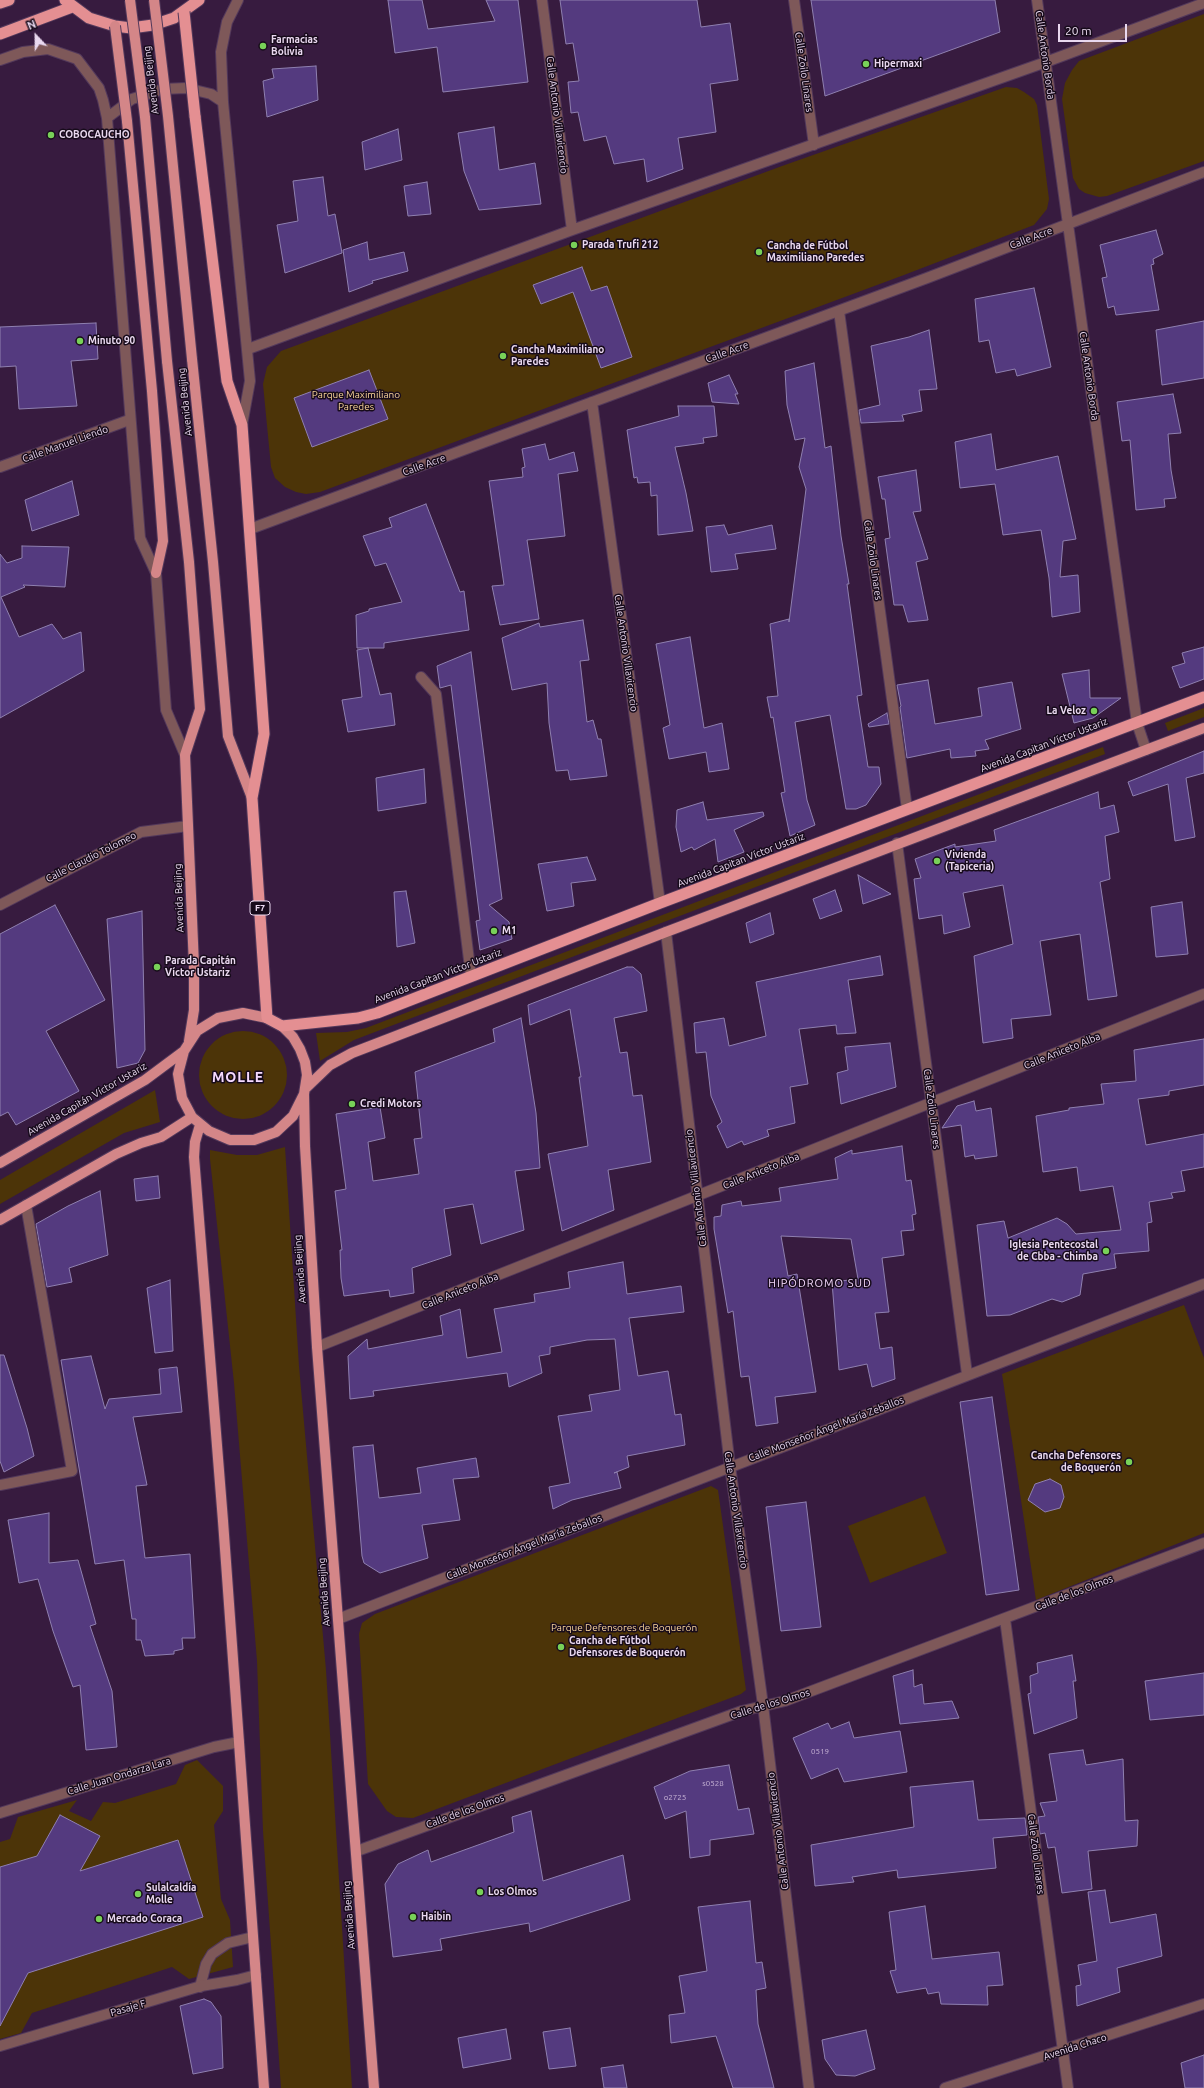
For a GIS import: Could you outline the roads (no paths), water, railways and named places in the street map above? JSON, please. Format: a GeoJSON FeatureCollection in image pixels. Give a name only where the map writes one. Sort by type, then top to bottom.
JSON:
{"type":"FeatureCollection","features":[{"type":"Feature","properties":{"kind":"highway"},"geometry":{"type":"LineString","coordinates":[[0,3],[10,0]]}},
{"type":"Feature","properties":{"kind":"highway"},"geometry":{"type":"LineString","coordinates":[[0,34],[68,3],[89,18],[115,26],[131,28],[153,25],[184,12],[199,0]]}},
{"type":"Feature","properties":{"kind":"highway"},"geometry":{"type":"LineString","coordinates":[[184,12],[227,381],[242,425]]}},
{"type":"Feature","properties":{"kind":"highway","name":"Avenida Beijing"},"geometry":{"type":"LineString","coordinates":[[242,425],[264,734],[252,798],[267,1018]]}},
{"type":"Feature","properties":{"kind":"highway","name":"Avenida Capitan Víctor Ustariz"},"geometry":{"type":"LineString","coordinates":[[282,1026],[358,1018],[377,1013],[660,903],[1204,697]]}},
{"type":"Feature","properties":{"kind":"highway"},"geometry":{"type":"LineString","coordinates":[[267,1018],[282,1026]]}},
{"type":"Feature","properties":{"kind":"main road","name":"Avenida Beijing"},"geometry":{"type":"LineString","coordinates":[[130,0],[145,117],[167,361],[189,562],[200,709],[185,754],[194,966],[194,1010],[189,1041]]}},
{"type":"Feature","properties":{"kind":"main road","name":"Avenida Beijing"},"geometry":{"type":"LineString","coordinates":[[154,0],[168,116],[213,562],[228,736],[252,798]]}},
{"type":"Feature","properties":{"kind":"main road"},"geometry":{"type":"LineString","coordinates":[[115,26],[127,121],[152,391],[163,541],[156,573]]}},
{"type":"Feature","properties":{"kind":"main road"},"geometry":{"type":"LineString","coordinates":[[267,1018],[243,1013],[218,1018],[197,1031],[189,1041],[180,1063],[179,1086],[182,1098],[192,1117],[200,1125],[219,1136],[230,1140],[242,1141],[265,1137],[276,1132],[293,1116],[305,1091],[330,1065],[352,1053],[1204,728]]}},
{"type":"Feature","properties":{"kind":"main road"},"geometry":{"type":"LineString","coordinates":[[282,1026],[293,1037],[300,1049],[307,1075],[305,1091]]}},
{"type":"Feature","properties":{"kind":"main road","name":"Avenida Capitán Víctor Ustariz"},"geometry":{"type":"LineString","coordinates":[[0,1163],[145,1080],[184,1051]]}},
{"type":"Feature","properties":{"kind":"main road","name":"Avenida Beijing"},"geometry":{"type":"LineString","coordinates":[[305,1091],[305,1146],[317,1347],[357,1851],[374,2088]]}},
{"type":"Feature","properties":{"kind":"main road"},"geometry":{"type":"LineString","coordinates":[[0,1220],[116,1154],[141,1143],[161,1137],[192,1117]]}},
{"type":"Feature","properties":{"kind":"main road"},"geometry":{"type":"LineString","coordinates":[[200,1125],[195,1142],[194,1157],[264,2088]]}},
{"type":"Feature","properties":{"kind":"street","name":"Calle Antonio Villavicencio"},"geometry":{"type":"LineString","coordinates":[[542,0],[572,230]]}},
{"type":"Feature","properties":{"kind":"street","name":"Calle Zoilo Linares"},"geometry":{"type":"LineString","coordinates":[[794,0],[814,145]]}},
{"type":"Feature","properties":{"kind":"street","name":"Calle Antonio Borda"},"geometry":{"type":"LineString","coordinates":[[1037,0],[1137,723],[1146,750]]}},
{"type":"Feature","properties":{"kind":"street"},"geometry":{"type":"LineString","coordinates":[[248,349],[572,230],[1046,62],[1204,3]]}},
{"type":"Feature","properties":{"kind":"street","name":"Avenida Beijing"},"geometry":{"type":"LineString","coordinates":[[236,4],[227,22],[221,52],[223,102],[250,381],[242,425]]}},
{"type":"Feature","properties":{"kind":"street","name":"Avenida Beijing"},"geometry":{"type":"LineString","coordinates":[[0,60],[23,52],[48,49],[78,59],[100,88],[107,118],[140,538],[156,573],[166,710],[185,754]]}},
{"type":"Feature","properties":{"kind":"street"},"geometry":{"type":"LineString","coordinates":[[107,118],[132,99],[163,89],[186,88],[211,94],[223,102]]}},
{"type":"Feature","properties":{"kind":"street","name":"Calle Acre"},"geometry":{"type":"LineString","coordinates":[[250,529],[839,310],[1204,172]]}},
{"type":"Feature","properties":{"kind":"street","name":"Calle Zoilo Linares"},"geometry":{"type":"LineString","coordinates":[[839,310],[907,809]]}},
{"type":"Feature","properties":{"kind":"street","name":"Calle Antonio Villavicencio"},"geometry":{"type":"LineString","coordinates":[[592,402],[660,903]]}},
{"type":"Feature","properties":{"kind":"street","name":"Calle Manuel Liendo"},"geometry":{"type":"LineString","coordinates":[[0,467],[130,420]]}},
{"type":"Feature","properties":{"kind":"street"},"geometry":{"type":"LineString","coordinates":[[421,677],[436,694],[471,976]]}},
{"type":"Feature","properties":{"kind":"street","name":"Calle Claudio Tolomeo"},"geometry":{"type":"LineString","coordinates":[[0,905],[141,832],[188,826]]}},
{"type":"Feature","properties":{"kind":"street","name":"Calle Zoilo Linares"},"geometry":{"type":"LineString","coordinates":[[897,844],[967,1374]]}},
{"type":"Feature","properties":{"kind":"street","name":"Calle Antonio Villavicencio"},"geometry":{"type":"LineString","coordinates":[[666,932],[730,1466],[763,1706],[809,2088]]}},
{"type":"Feature","properties":{"kind":"street","name":"Calle Aniceto Alba"},"geometry":{"type":"LineString","coordinates":[[317,1347],[931,1104],[1204,994]]}},
{"type":"Feature","properties":{"kind":"street"},"geometry":{"type":"LineString","coordinates":[[0,1485],[72,1471],[26,1205]]}},
{"type":"Feature","properties":{"kind":"street","name":"Calle Monseñor Ángel María Zeballos"},"geometry":{"type":"LineString","coordinates":[[338,1619],[967,1374],[1204,1284]]}},
{"type":"Feature","properties":{"kind":"street","name":"Calle de los Olmos"},"geometry":{"type":"LineString","coordinates":[[357,1851],[763,1706],[785,1701],[1204,1543]]}},
{"type":"Feature","properties":{"kind":"street","name":"Calle Zoilo Linares"},"geometry":{"type":"LineString","coordinates":[[1005,1619],[1068,2088]]}},
{"type":"Feature","properties":{"kind":"street","name":"Calle Juan Ondarza Lara"},"geometry":{"type":"LineString","coordinates":[[0,1813],[214,1747],[239,1742]]}},
{"type":"Feature","properties":{"kind":"street"},"geometry":{"type":"LineString","coordinates":[[200,1986],[206,1964],[212,1954],[228,1943],[253,1937]]}},
{"type":"Feature","properties":{"kind":"street","name":"Pasaje F"},"geometry":{"type":"LineString","coordinates":[[0,2046],[200,1986],[237,1980],[256,1975]]}},
{"type":"Feature","properties":{"kind":"street","name":"Avenida Chaco"},"geometry":{"type":"LineString","coordinates":[[945,2088],[1204,2004]]}},
{"type":"Feature","properties":{"kind":"place","name":"Farmacias Bolivia"},"geometry":{"type":"Point","coordinates":[263,46]}},
{"type":"Feature","properties":{"kind":"place","name":"Hipermaxi"},"geometry":{"type":"Point","coordinates":[866,64]}},
{"type":"Feature","properties":{"kind":"place","name":"COBOCAUCHO"},"geometry":{"type":"Point","coordinates":[51,135]}},
{"type":"Feature","properties":{"kind":"place","name":"Parada Trufi 212"},"geometry":{"type":"Point","coordinates":[574,245]}},
{"type":"Feature","properties":{"kind":"place","name":"Cancha de Fútbol Maximiliano Paredes"},"geometry":{"type":"Point","coordinates":[759,252]}},
{"type":"Feature","properties":{"kind":"place","name":"Minuto 90"},"geometry":{"type":"Point","coordinates":[80,341]}},
{"type":"Feature","properties":{"kind":"place","name":"Cancha Maximiliano Paredes"},"geometry":{"type":"Point","coordinates":[503,356]}},
{"type":"Feature","properties":{"kind":"place","name":"La Veloz"},"geometry":{"type":"Point","coordinates":[1094,711]}},
{"type":"Feature","properties":{"kind":"place","name":"Vivienda (Tapiceria)"},"geometry":{"type":"Point","coordinates":[937,861]}},
{"type":"Feature","properties":{"kind":"place","name":"M1"},"geometry":{"type":"Point","coordinates":[494,931]}},
{"type":"Feature","properties":{"kind":"place","name":"Parada Capitán Víctor Ustariz"},"geometry":{"type":"Point","coordinates":[157,967]}},
{"type":"Feature","properties":{"kind":"place","name":"Credi Motors"},"geometry":{"type":"Point","coordinates":[352,1104]}},
{"type":"Feature","properties":{"kind":"place","name":"Iglesia Pentecostal de Cbba - Chimba"},"geometry":{"type":"Point","coordinates":[1106,1251]}},
{"type":"Feature","properties":{"kind":"place","name":"Cancha Defensores de Boquerón"},"geometry":{"type":"Point","coordinates":[1129,1462]}},
{"type":"Feature","properties":{"kind":"place","name":"Cancha de Fútbol Defensores de Boquerón"},"geometry":{"type":"Point","coordinates":[561,1647]}},
{"type":"Feature","properties":{"kind":"place","name":"Los Olmos"},"geometry":{"type":"Point","coordinates":[480,1892]}},
{"type":"Feature","properties":{"kind":"place","name":"Sulalcaldía Molle"},"geometry":{"type":"Point","coordinates":[138,1894]}},
{"type":"Feature","properties":{"kind":"place","name":"Haibin"},"geometry":{"type":"Point","coordinates":[413,1917]}},
{"type":"Feature","properties":{"kind":"place","name":"Mercado Coraca"},"geometry":{"type":"Point","coordinates":[99,1919]}},
{"type":"Feature","properties":{"kind":"district","name":"MOLLE"},"geometry":{"type":"Point","coordinates":[238,1077]}},
{"type":"Feature","properties":{"kind":"district","name":"HIPÓDROMO SUD"},"geometry":{"type":"Point","coordinates":[820,1283]}},
{"type":"Feature","properties":{"kind":"park label","name":"Parque Maximiliano Paredes"},"geometry":{"type":"Point","coordinates":[356,400]}},
{"type":"Feature","properties":{"kind":"park label","name":"Parque Defensores de Boquerón"},"geometry":{"type":"Point","coordinates":[624,1628]}}]}
